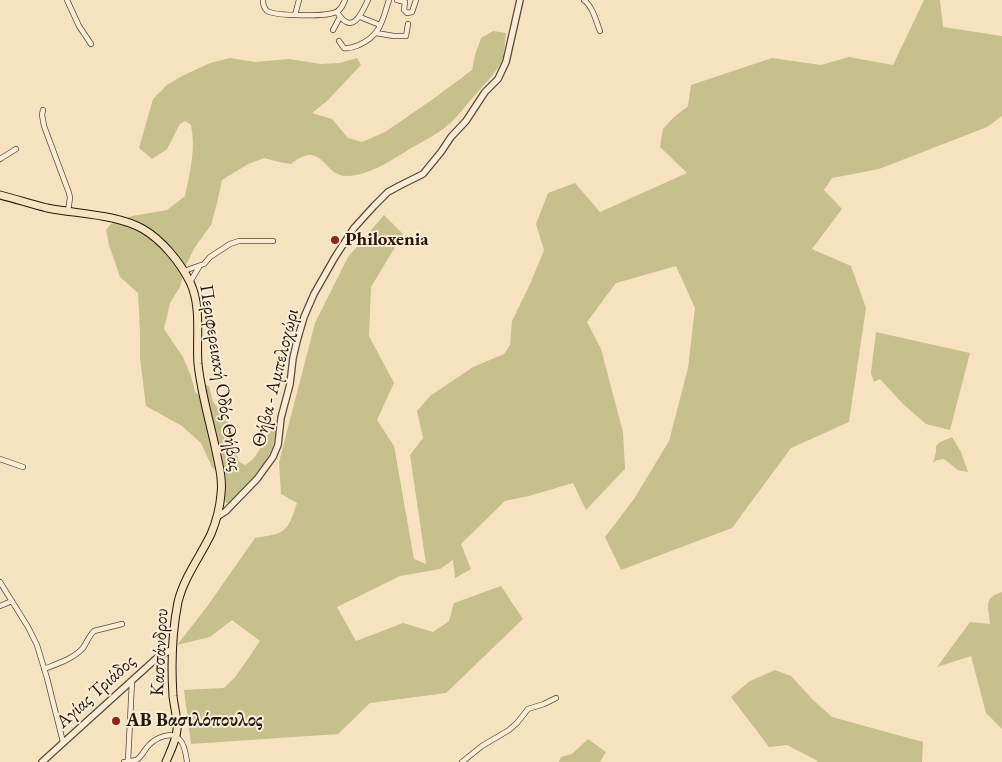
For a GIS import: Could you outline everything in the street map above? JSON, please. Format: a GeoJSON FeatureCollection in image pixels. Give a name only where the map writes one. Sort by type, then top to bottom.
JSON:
{"type":"FeatureCollection","features":[{"type":"Feature","properties":{"kind":"main road","name":"Περιφερειακή Οδός Θήβας"},"geometry":{"type":"LineString","coordinates":[[0,195],[47,208],[119,220],[135,225],[158,240],[183,272],[190,283],[196,304],[200,376],[220,470],[221,494],[216,517]]}},
{"type":"Feature","properties":{"kind":"main road","name":"Κασσάνδρου"},"geometry":{"type":"LineString","coordinates":[[176,736],[173,649],[175,619],[179,600],[188,577],[211,534],[216,517]]}},
{"type":"Feature","properties":{"kind":"main road"},"geometry":{"type":"LineString","coordinates":[[166,762],[176,736]]}},
{"type":"Feature","properties":{"kind":"street"},"geometry":{"type":"LineString","coordinates":[[67,0],[79,26],[91,44]]}},
{"type":"Feature","properties":{"kind":"street"},"geometry":{"type":"LineString","coordinates":[[263,0],[264,7],[267,10],[296,15],[337,12],[345,0]]}},
{"type":"Feature","properties":{"kind":"street"},"geometry":{"type":"LineString","coordinates":[[296,15],[299,0]]}},
{"type":"Feature","properties":{"kind":"street"},"geometry":{"type":"LineString","coordinates":[[337,12],[340,17],[350,23],[354,22],[360,17],[368,0]]}},
{"type":"Feature","properties":{"kind":"street"},"geometry":{"type":"LineString","coordinates":[[339,41],[344,48],[352,48],[373,37],[380,25],[389,0]]}},
{"type":"Feature","properties":{"kind":"street"},"geometry":{"type":"LineString","coordinates":[[397,0],[405,2],[404,10],[410,14],[416,0]]}},
{"type":"Feature","properties":{"kind":"street","name":"Θήβα - Αμπελοχώρι"},"geometry":{"type":"LineString","coordinates":[[216,517],[226,510],[273,457],[278,445],[281,418],[290,384],[297,341],[304,317],[314,294],[354,228],[388,192],[423,174],[450,138],[466,121],[485,92],[498,79],[506,62],[520,0]]}},
{"type":"Feature","properties":{"kind":"street"},"geometry":{"type":"LineString","coordinates":[[584,0],[591,8],[600,31]]}},
{"type":"Feature","properties":{"kind":"street"},"geometry":{"type":"LineString","coordinates":[[333,30],[340,17]]}},
{"type":"Feature","properties":{"kind":"street"},"geometry":{"type":"LineString","coordinates":[[360,17],[380,25]]}},
{"type":"Feature","properties":{"kind":"street"},"geometry":{"type":"LineString","coordinates":[[376,33],[406,36],[408,24]]}},
{"type":"Feature","properties":{"kind":"street"},"geometry":{"type":"LineString","coordinates":[[43,110],[44,126],[70,198],[68,211]]}},
{"type":"Feature","properties":{"kind":"street"},"geometry":{"type":"LineString","coordinates":[[0,159],[16,149]]}},
{"type":"Feature","properties":{"kind":"street"},"geometry":{"type":"LineString","coordinates":[[183,272],[204,264],[210,257],[230,244],[239,241],[273,241]]}},
{"type":"Feature","properties":{"kind":"street"},"geometry":{"type":"LineString","coordinates":[[190,283],[199,266]]}},
{"type":"Feature","properties":{"kind":"street"},"geometry":{"type":"LineString","coordinates":[[0,459],[23,467]]}},
{"type":"Feature","properties":{"kind":"street"},"geometry":{"type":"LineString","coordinates":[[0,582],[34,637],[63,742]]}},
{"type":"Feature","properties":{"kind":"street"},"geometry":{"type":"LineString","coordinates":[[0,606],[12,601]]}},
{"type":"Feature","properties":{"kind":"street"},"geometry":{"type":"LineString","coordinates":[[44,669],[76,654],[94,631],[122,624]]}},
{"type":"Feature","properties":{"kind":"street","name":"Αγίας Τριάδος"},"geometry":{"type":"LineString","coordinates":[[42,762],[159,656],[173,649]]}},
{"type":"Feature","properties":{"kind":"street"},"geometry":{"type":"LineString","coordinates":[[128,762],[132,681]]}},
{"type":"Feature","properties":{"kind":"street"},"geometry":{"type":"LineString","coordinates":[[462,762],[482,746],[509,730],[528,709],[556,698]]}},
{"type":"Feature","properties":{"kind":"street"},"geometry":{"type":"LineString","coordinates":[[124,762],[136,760],[149,745],[167,735],[176,736],[182,742],[187,762]]}},
{"type":"Feature","properties":{"kind":"street"},"geometry":{"type":"LineString","coordinates":[[140,762],[142,755]]}},
{"type":"Feature","properties":{"kind":"shaded area"},"geometry":{"type":"Polygon","coordinates":[[[924,0],[940,0],[943,27],[1002,36],[1002,116],[987,127],[879,169],[832,178],[824,190],[842,209],[812,249],[851,266],[866,308],[849,422],[791,448],[732,528],[621,570],[605,537],[634,499],[669,441],[688,368],[695,308],[676,266],[616,283],[587,322],[601,349],[623,432],[625,469],[586,510],[573,483],[505,501],[461,544],[471,569],[455,578],[453,560],[440,569],[400,576],[337,607],[356,641],[403,623],[433,632],[449,621],[454,603],[501,586],[523,619],[446,693],[370,703],[338,734],[191,744],[184,690],[224,688],[236,676],[260,641],[232,620],[210,637],[177,645],[206,608],[255,538],[279,533],[284,530],[291,520],[297,503],[281,494],[279,462],[315,323],[348,257],[384,215],[403,234],[371,287],[369,336],[394,383],[377,420],[394,446],[414,559],[426,564],[410,455],[423,438],[417,411],[430,396],[473,367],[504,354],[510,345],[512,321],[544,250],[536,224],[548,193],[575,183],[600,212],[687,173],[660,147],[663,129],[688,106],[691,85],[772,58],[821,65],[849,57],[893,65],[924,0]]]}},
{"type":"Feature","properties":{"kind":"shaded area"},"geometry":{"type":"Polygon","coordinates":[[[493,31],[506,33],[502,60],[492,76],[444,128],[390,161],[365,173],[347,176],[339,175],[322,161],[310,155],[302,157],[291,164],[264,158],[248,164],[222,180],[211,225],[195,247],[186,265],[180,287],[170,303],[164,329],[183,357],[195,392],[200,396],[217,464],[216,471],[212,467],[201,443],[182,426],[146,406],[140,358],[138,293],[120,277],[106,230],[111,224],[132,216],[167,210],[185,196],[193,152],[191,125],[185,121],[180,124],[167,149],[152,159],[139,148],[153,99],[167,85],[180,77],[210,63],[230,58],[255,62],[289,59],[321,64],[339,63],[357,58],[361,65],[327,101],[312,113],[332,119],[348,138],[362,142],[385,132],[472,70],[481,38],[493,31]]]}},
{"type":"Feature","properties":{"kind":"shaded area"},"geometry":{"type":"Polygon","coordinates":[[[876,332],[970,353],[950,430],[926,424],[903,404],[880,379],[874,382],[871,373],[876,332]]]}},
{"type":"Feature","properties":{"kind":"shaded area"},"geometry":{"type":"Polygon","coordinates":[[[205,385],[209,386],[213,402],[223,418],[233,427],[232,438],[239,462],[245,465],[250,462],[258,453],[274,427],[276,430],[271,451],[266,461],[229,503],[226,503],[225,500],[226,480],[224,467],[205,385]]]}},
{"type":"Feature","properties":{"kind":"shaded area"},"geometry":{"type":"Polygon","coordinates":[[[952,437],[961,452],[968,472],[958,470],[944,459],[933,463],[936,446],[940,442],[952,437]]]}},
{"type":"Feature","properties":{"kind":"shaded area"},"geometry":{"type":"Polygon","coordinates":[[[1002,592],[1002,729],[986,713],[971,656],[937,667],[970,622],[990,624],[989,600],[1002,592]]]}},
{"type":"Feature","properties":{"kind":"shaded area"},"geometry":{"type":"Polygon","coordinates":[[[775,670],[791,676],[832,717],[923,742],[922,762],[818,762],[787,745],[769,747],[731,697],[750,681],[775,670]]]}},
{"type":"Feature","properties":{"kind":"shaded area"},"geometry":{"type":"Polygon","coordinates":[[[588,739],[606,752],[600,762],[559,762],[561,757],[572,754],[588,739]]]}},
{"type":"Feature","properties":{"kind":"place","name":"Philoxenia"},"geometry":{"type":"Point","coordinates":[335,240]}},
{"type":"Feature","properties":{"kind":"place","name":"ΑΒ Βασιλόπουλος"},"geometry":{"type":"Point","coordinates":[116,721]}}]}
